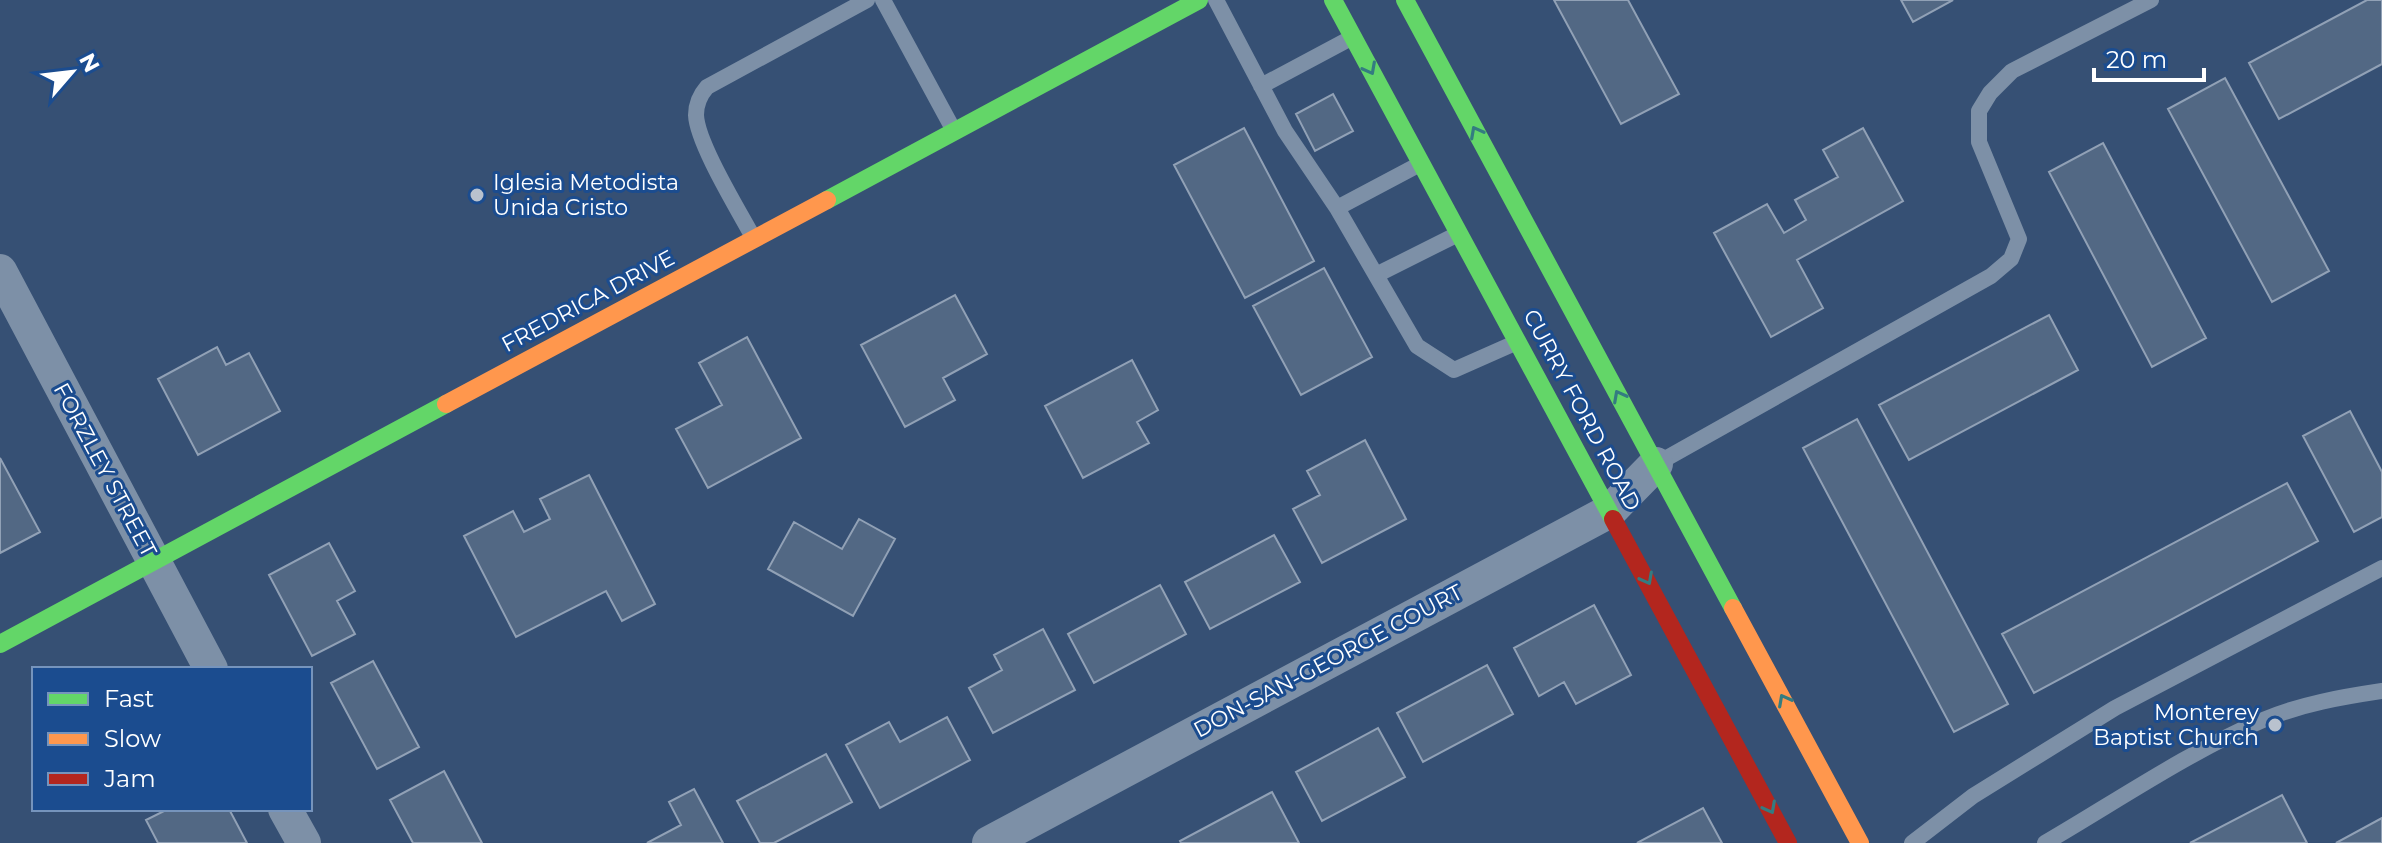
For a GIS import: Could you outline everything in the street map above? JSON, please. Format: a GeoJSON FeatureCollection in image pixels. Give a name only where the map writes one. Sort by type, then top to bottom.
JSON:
{"type":"FeatureCollection","features":[{"type":"Feature","properties":{"kind":"main road","name":"FREDRICA DRIVE"},"geometry":{"type":"LineString","coordinates":[[0,644],[1199,0]]}},
{"type":"Feature","properties":{"kind":"main road","name":"CURRY FORD ROAD"},"geometry":{"type":"LineString","coordinates":[[1333,0],[1788,843]]}},
{"type":"Feature","properties":{"kind":"main road","name":"CURRY FORD ROAD"},"geometry":{"type":"LineString","coordinates":[[1405,0],[1860,843]]}},
{"type":"Feature","properties":{"kind":"street","name":"FORZLEY STREET"},"geometry":{"type":"LineString","coordinates":[[0,271],[210,667]]}},
{"type":"Feature","properties":{"kind":"street","name":"DON-SAN-GEORGE COURT"},"geometry":{"type":"LineString","coordinates":[[989,843],[1610,511],[1656,464]]}},
{"type":"Feature","properties":{"kind":"street"},"geometry":{"type":"LineString","coordinates":[[286,811],[304,843]]}},
{"type":"Feature","properties":{"kind":"lane"},"geometry":{"type":"LineString","coordinates":[[754,239],[701,137],[696,115],[698,97],[707,87],[867,0]]}},
{"type":"Feature","properties":{"kind":"lane"},"geometry":{"type":"LineString","coordinates":[[883,0],[954,131]]}},
{"type":"Feature","properties":{"kind":"lane"},"geometry":{"type":"LineString","coordinates":[[1216,0],[1285,131],[1337,208],[1417,346],[1454,370],[1518,342]]}},
{"type":"Feature","properties":{"kind":"lane"},"geometry":{"type":"LineString","coordinates":[[1656,464],[1977,284],[2011,259],[2019,239],[1979,142],[1979,111],[1990,93],[2012,71],[2151,0]]}},
{"type":"Feature","properties":{"kind":"lane"},"geometry":{"type":"LineString","coordinates":[[1261,86],[1353,38]]}},
{"type":"Feature","properties":{"kind":"lane"},"geometry":{"type":"LineString","coordinates":[[1337,208],[1421,164]]}},
{"type":"Feature","properties":{"kind":"lane"},"geometry":{"type":"LineString","coordinates":[[1376,275],[1459,234]]}},
{"type":"Feature","properties":{"kind":"lane"},"geometry":{"type":"LineString","coordinates":[[1912,843],[1973,796],[2115,708],[2382,568]]}},
{"type":"Feature","properties":{"kind":"lane"},"geometry":{"type":"LineString","coordinates":[[2045,843],[2202,750],[2266,719],[2335,698],[2382,691]]}},
{"type":"Feature","properties":{"kind":"building"},"geometry":{"type":"Polygon","coordinates":[[[1554,0],[1628,0],[1679,94],[1621,124],[1554,0]]]}},
{"type":"Feature","properties":{"kind":"building"},"geometry":{"type":"Polygon","coordinates":[[[1901,0],[1953,0],[1913,22],[1901,0]]]}},
{"type":"Feature","properties":{"kind":"building"},"geometry":{"type":"Polygon","coordinates":[[[2367,0],[2382,0],[2382,64],[2279,119],[2249,63],[2367,0]]]}},
{"type":"Feature","properties":{"kind":"building"},"geometry":{"type":"Polygon","coordinates":[[[2225,78],[2329,271],[2272,302],[2168,109],[2225,78]]]}},
{"type":"Feature","properties":{"kind":"building"},"geometry":{"type":"Polygon","coordinates":[[[1333,94],[1353,131],[1315,151],[1296,114],[1333,94]]]}},
{"type":"Feature","properties":{"kind":"building"},"geometry":{"type":"Polygon","coordinates":[[[1244,128],[1314,261],[1245,298],[1174,165],[1244,128]]]}},
{"type":"Feature","properties":{"kind":"building"},"geometry":{"type":"Polygon","coordinates":[[[1863,128],[1903,201],[1797,260],[1823,308],[1771,337],[1714,233],[1767,204],[1784,233],[1806,220],[1795,200],[1838,177],[1823,150],[1863,128]]]}},
{"type":"Feature","properties":{"kind":"building"},"geometry":{"type":"Polygon","coordinates":[[[2103,143],[2206,338],[2152,367],[2049,172],[2103,143]]]}},
{"type":"Feature","properties":{"kind":"building"},"geometry":{"type":"Polygon","coordinates":[[[1324,268],[1372,357],[1301,395],[1253,306],[1324,268]]]}},
{"type":"Feature","properties":{"kind":"building"},"geometry":{"type":"Polygon","coordinates":[[[955,295],[987,354],[943,378],[955,400],[905,427],[861,345],[955,295]]]}},
{"type":"Feature","properties":{"kind":"building"},"geometry":{"type":"Polygon","coordinates":[[[2049,315],[2078,370],[1909,460],[1879,405],[2049,315]]]}},
{"type":"Feature","properties":{"kind":"building"},"geometry":{"type":"Polygon","coordinates":[[[747,337],[801,438],[708,488],[676,429],[722,405],[699,363],[747,337]]]}},
{"type":"Feature","properties":{"kind":"building"},"geometry":{"type":"Polygon","coordinates":[[[217,347],[226,365],[249,353],[280,411],[198,455],[158,379],[217,347]]]}},
{"type":"Feature","properties":{"kind":"building"},"geometry":{"type":"Polygon","coordinates":[[[1132,360],[1158,410],[1137,422],[1149,443],[1083,478],[1045,406],[1132,360]]]}},
{"type":"Feature","properties":{"kind":"building"},"geometry":{"type":"Polygon","coordinates":[[[2350,411],[2382,472],[2382,517],[2354,532],[2303,436],[2350,411]]]}},
{"type":"Feature","properties":{"kind":"building"},"geometry":{"type":"Polygon","coordinates":[[[1857,419],[2008,704],[1954,732],[1803,448],[1857,419]]]}},
{"type":"Feature","properties":{"kind":"building"},"geometry":{"type":"Polygon","coordinates":[[[1365,440],[1406,519],[1322,563],[1293,509],[1320,495],[1307,471],[1365,440]]]}},
{"type":"Feature","properties":{"kind":"building"},"geometry":{"type":"Polygon","coordinates":[[[0,458],[40,532],[0,553],[0,458]]]}},
{"type":"Feature","properties":{"kind":"building"},"geometry":{"type":"Polygon","coordinates":[[[589,475],[655,604],[622,621],[606,591],[516,637],[464,536],[513,511],[524,532],[550,519],[540,499],[589,475]]]}},
{"type":"Feature","properties":{"kind":"building"},"geometry":{"type":"Polygon","coordinates":[[[2287,483],[2318,541],[2034,693],[2002,634],[2287,483]]]}},
{"type":"Feature","properties":{"kind":"building"},"geometry":{"type":"Polygon","coordinates":[[[859,519],[895,539],[853,616],[768,569],[794,522],[842,549],[859,519]]]}},
{"type":"Feature","properties":{"kind":"building"},"geometry":{"type":"Polygon","coordinates":[[[1274,535],[1300,582],[1210,629],[1185,582],[1274,535]]]}},
{"type":"Feature","properties":{"kind":"building"},"geometry":{"type":"Polygon","coordinates":[[[329,543],[355,591],[337,601],[355,634],[312,656],[269,575],[329,543]]]}},
{"type":"Feature","properties":{"kind":"building"},"geometry":{"type":"Polygon","coordinates":[[[1160,585],[1186,634],[1094,683],[1068,634],[1160,585]]]}},
{"type":"Feature","properties":{"kind":"building"},"geometry":{"type":"Polygon","coordinates":[[[1594,605],[1631,675],[1576,704],[1564,682],[1539,696],[1514,648],[1594,605]]]}},
{"type":"Feature","properties":{"kind":"building"},"geometry":{"type":"Polygon","coordinates":[[[1043,629],[1075,690],[993,733],[969,688],[1002,670],[994,655],[1043,629]]]}},
{"type":"Feature","properties":{"kind":"building"},"geometry":{"type":"Polygon","coordinates":[[[373,661],[419,747],[377,769],[331,683],[373,661]]]}},
{"type":"Feature","properties":{"kind":"building"},"geometry":{"type":"Polygon","coordinates":[[[1487,665],[1513,714],[1423,762],[1397,713],[1487,665]]]}},
{"type":"Feature","properties":{"kind":"building"},"geometry":{"type":"Polygon","coordinates":[[[947,717],[970,760],[880,808],[846,745],[889,722],[900,742],[947,717]]]}},
{"type":"Feature","properties":{"kind":"building"},"geometry":{"type":"Polygon","coordinates":[[[1378,728],[1405,777],[1322,821],[1296,772],[1378,728]]]}},
{"type":"Feature","properties":{"kind":"building"},"geometry":{"type":"Polygon","coordinates":[[[826,754],[852,802],[774,843],[760,843],[737,801],[826,754]]]}},
{"type":"Feature","properties":{"kind":"building"},"geometry":{"type":"Polygon","coordinates":[[[444,771],[482,843],[413,843],[390,800],[444,771]]]}},
{"type":"Feature","properties":{"kind":"building"},"geometry":{"type":"Polygon","coordinates":[[[694,789],[723,843],[647,843],[681,825],[669,802],[694,789]]]}},
{"type":"Feature","properties":{"kind":"building"},"geometry":{"type":"Polygon","coordinates":[[[1272,792],[1299,843],[1181,843],[1180,841],[1272,792]]]}},
{"type":"Feature","properties":{"kind":"building"},"geometry":{"type":"Polygon","coordinates":[[[2282,795],[2307,843],[2190,843],[2282,795]]]}},
{"type":"Feature","properties":{"kind":"building"},"geometry":{"type":"Polygon","coordinates":[[[1703,808],[1722,843],[1637,843],[1703,808]]]}},
{"type":"Feature","properties":{"kind":"building"},"geometry":{"type":"Polygon","coordinates":[[[164,811],[230,811],[247,843],[158,843],[146,820],[164,811]]]}},
{"type":"Feature","properties":{"kind":"building"},"geometry":{"type":"Polygon","coordinates":[[[2382,818],[2382,843],[2336,843],[2382,818]]]}},
{"type":"Feature","properties":{"kind":"traffic: fast"},"geometry":{"type":"LineString","coordinates":[[827,200],[1199,0]]}},
{"type":"Feature","properties":{"kind":"traffic: fast"},"geometry":{"type":"LineString","coordinates":[[1333,0],[1613,519]]}},
{"type":"Feature","properties":{"kind":"traffic: fast"},"geometry":{"type":"LineString","coordinates":[[1405,0],[1733,608]]}},
{"type":"Feature","properties":{"kind":"traffic: fast"},"geometry":{"type":"LineString","coordinates":[[0,644],[446,404]]}},
{"type":"Feature","properties":{"kind":"traffic: slow"},"geometry":{"type":"LineString","coordinates":[[446,404],[827,200]]}},
{"type":"Feature","properties":{"kind":"traffic: slow"},"geometry":{"type":"LineString","coordinates":[[1733,608],[1860,843]]}},
{"type":"Feature","properties":{"kind":"traffic: jam"},"geometry":{"type":"LineString","coordinates":[[1613,519],[1788,843]]}},
{"type":"Feature","properties":{"kind":"place","name":"Iglesia Metodista Unida Cristo"},"geometry":{"type":"Point","coordinates":[477,195]}},
{"type":"Feature","properties":{"kind":"place","name":"Monterey Baptist Church"},"geometry":{"type":"Point","coordinates":[2275,725]}}]}
